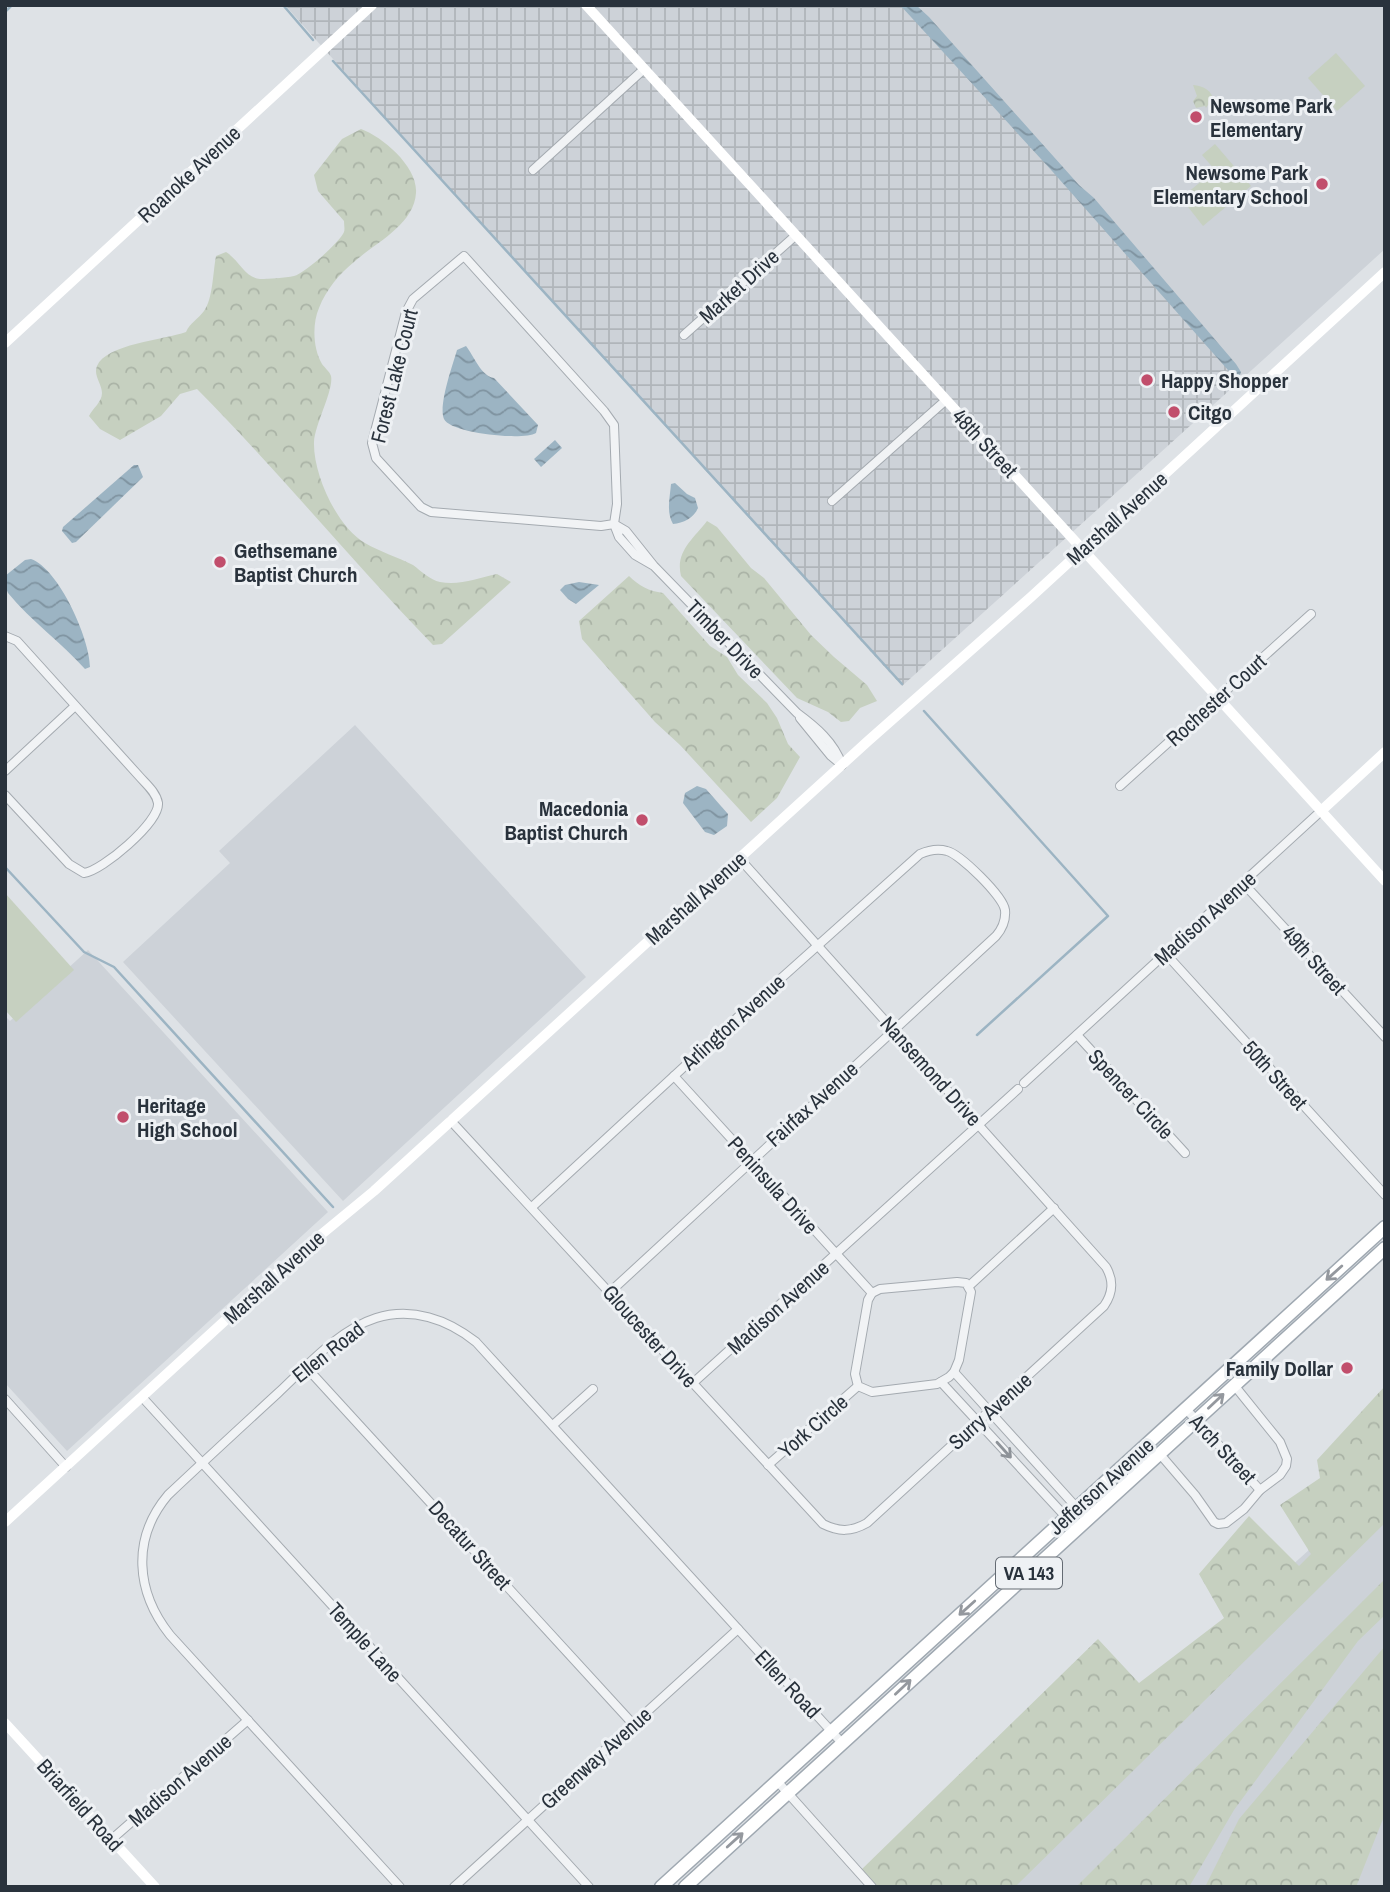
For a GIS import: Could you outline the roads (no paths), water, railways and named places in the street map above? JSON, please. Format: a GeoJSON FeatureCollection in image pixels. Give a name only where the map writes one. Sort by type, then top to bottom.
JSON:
{"type":"FeatureCollection","features":[{"type":"Feature","properties":{"kind":"main road","name":"Jefferson Avenue"},"geometry":{"type":"LineString","coordinates":[[661,1887],[1385,1227]]}},
{"type":"Feature","properties":{"kind":"main road","name":"Jefferson Avenue"},"geometry":{"type":"LineString","coordinates":[[685,1887],[1385,1248]]}},
{"type":"Feature","properties":{"kind":"street","name":"Roanoke Avenue"},"geometry":{"type":"LineString","coordinates":[[5,343],[372,5]]}},
{"type":"Feature","properties":{"kind":"street","name":"48th Street"},"geometry":{"type":"LineString","coordinates":[[586,5],[1385,881]]}},
{"type":"Feature","properties":{"kind":"street"},"geometry":{"type":"LineString","coordinates":[[533,170],[643,70]]}},
{"type":"Feature","properties":{"kind":"street","name":"Market Drive"},"geometry":{"type":"LineString","coordinates":[[684,335],[795,236]]}},
{"type":"Feature","properties":{"kind":"street","name":"Forest Lake Court"},"geometry":{"type":"LineString","coordinates":[[464,256],[614,425],[617,504],[614,524],[601,526],[431,512],[421,507],[376,458],[372,443],[406,312],[413,299],[464,256]]}},
{"type":"Feature","properties":{"kind":"street","name":"Marshall Avenue"},"geometry":{"type":"LineString","coordinates":[[5,1522],[300,1252],[374,1191],[1082,550],[1385,272]]}},
{"type":"Feature","properties":{"kind":"street"},"geometry":{"type":"LineString","coordinates":[[832,501],[946,400]]}},
{"type":"Feature","properties":{"kind":"street","name":"Timber Drive"},"geometry":{"type":"LineString","coordinates":[[614,524],[626,530],[654,566],[797,713],[812,724],[837,750],[842,765]]}},
{"type":"Feature","properties":{"kind":"street","name":"Rochester Court"},"geometry":{"type":"LineString","coordinates":[[1121,786],[1311,614]]}},
{"type":"Feature","properties":{"kind":"street"},"geometry":{"type":"LineString","coordinates":[[5,636],[17,641],[155,794],[158,807],[153,820],[97,869],[84,873],[69,864],[5,795]]}},
{"type":"Feature","properties":{"kind":"street"},"geometry":{"type":"LineString","coordinates":[[5,771],[75,706]]}},
{"type":"Feature","properties":{"kind":"street","name":"Madison Avenue"},"geometry":{"type":"LineString","coordinates":[[693,1383],[1385,752]]}},
{"type":"Feature","properties":{"kind":"street","name":"Arlington Avenue"},"geometry":{"type":"LineString","coordinates":[[532,1208],[920,854],[942,850],[959,856],[999,898],[1005,911]]}},
{"type":"Feature","properties":{"kind":"street","name":"Nansemond Drive"},"geometry":{"type":"LineString","coordinates":[[739,859],[1107,1267],[1112,1288]]}},
{"type":"Feature","properties":{"kind":"street","name":"49th Street"},"geometry":{"type":"LineString","coordinates":[[1243,883],[1385,1037]]}},
{"type":"Feature","properties":{"kind":"street","name":"Fairfax Avenue"},"geometry":{"type":"LineString","coordinates":[[610,1292],[750,1160],[996,936],[1004,923],[1005,911]]}},
{"type":"Feature","properties":{"kind":"street","name":"50th Street"},"geometry":{"type":"LineString","coordinates":[[1166,954],[1385,1195]]}},
{"type":"Feature","properties":{"kind":"street","name":"Spencer Circle"},"geometry":{"type":"LineString","coordinates":[[1077,1035],[1185,1153]]}},
{"type":"Feature","properties":{"kind":"street","name":"Peninsula Drive"},"geometry":{"type":"LineString","coordinates":[[674,1076],[872,1293]]}},
{"type":"Feature","properties":{"kind":"street","name":"Gloucester Drive"},"geometry":{"type":"LineString","coordinates":[[451,1121],[823,1524],[842,1531],[859,1527]]}},
{"type":"Feature","properties":{"kind":"street"},"geometry":{"type":"LineString","coordinates":[[969,1286],[1054,1208]]}},
{"type":"Feature","properties":{"kind":"street"},"geometry":{"type":"LineString","coordinates":[[872,1293],[880,1289],[957,1282],[969,1286]]}},
{"type":"Feature","properties":{"kind":"street"},"geometry":{"type":"LineString","coordinates":[[969,1286],[970,1299],[959,1360],[954,1372],[941,1382],[1076,1529]]}},
{"type":"Feature","properties":{"kind":"street","name":"Surry Avenue"},"geometry":{"type":"LineString","coordinates":[[859,1527],[1104,1306],[1112,1288]]}},
{"type":"Feature","properties":{"kind":"street","name":"York Circle"},"geometry":{"type":"LineString","coordinates":[[858,1386],[855,1374],[868,1300],[872,1293]]}},
{"type":"Feature","properties":{"kind":"street","name":"Ellen Road"},"geometry":{"type":"LineString","coordinates":[[400,1887],[161,1624],[148,1599],[142,1576],[141,1552],[150,1521],[168,1495],[306,1367],[351,1330],[365,1322],[390,1315],[427,1317],[449,1324],[476,1342],[842,1743]]}},
{"type":"Feature","properties":{"kind":"street","name":"Decatur Street"},"geometry":{"type":"LineString","coordinates":[[306,1367],[633,1724]]}},
{"type":"Feature","properties":{"kind":"street"},"geometry":{"type":"LineString","coordinates":[[954,1372],[1087,1519]]}},
{"type":"Feature","properties":{"kind":"street","name":"York Circle"},"geometry":{"type":"LineString","coordinates":[[858,1386],[872,1391],[941,1382]]}},
{"type":"Feature","properties":{"kind":"street"},"geometry":{"type":"LineString","coordinates":[[1160,1453],[1218,1524],[1226,1524],[1244,1509],[1260,1490],[1280,1475],[1287,1459],[1280,1442],[1234,1385]]}},
{"type":"Feature","properties":{"kind":"street","name":"York Circle"},"geometry":{"type":"LineString","coordinates":[[768,1465],[858,1386]]}},
{"type":"Feature","properties":{"kind":"street"},"geometry":{"type":"LineString","coordinates":[[553,1425],[593,1389]]}},
{"type":"Feature","properties":{"kind":"street","name":"Temple Lane"},"geometry":{"type":"LineString","coordinates":[[142,1397],[589,1887]]}},
{"type":"Feature","properties":{"kind":"street"},"geometry":{"type":"LineString","coordinates":[[5,1399],[66,1467]]}},
{"type":"Feature","properties":{"kind":"street","name":"Arch Street"},"geometry":{"type":"LineString","coordinates":[[1186,1409],[1260,1490]]}},
{"type":"Feature","properties":{"kind":"street","name":"Greenway Avenue"},"geometry":{"type":"LineString","coordinates":[[454,1887],[738,1629]]}},
{"type":"Feature","properties":{"kind":"street","name":"Madison Avenue"},"geometry":{"type":"LineString","coordinates":[[112,1839],[248,1720]]}},
{"type":"Feature","properties":{"kind":"street","name":"Briarfield Road"},"geometry":{"type":"LineString","coordinates":[[5,1723],[112,1839],[149,1885]]}},
{"type":"Feature","properties":{"kind":"street"},"geometry":{"type":"LineString","coordinates":[[777,1781],[872,1887]]}},
{"type":"Feature","properties":{"kind":"street"},"geometry":{"type":"LineString","coordinates":[[856,1887],[865,1878]]}},
{"type":"Feature","properties":{"kind":"water"},"geometry":{"type":"Polygon","coordinates":[[[900,5],[916,5],[929,17],[1079,185],[1094,198],[1236,364],[1241,372],[1239,378],[1235,378],[1052,171],[900,5]]]}},
{"type":"Feature","properties":{"kind":"water"},"geometry":{"type":"Polygon","coordinates":[[[466,346],[482,370],[494,378],[538,425],[536,433],[503,436],[472,432],[449,424],[444,419],[444,395],[452,365],[457,350],[466,346]]]}},
{"type":"Feature","properties":{"kind":"water"},"geometry":{"type":"Polygon","coordinates":[[[555,440],[562,448],[541,467],[534,459],[555,440]]]}},
{"type":"Feature","properties":{"kind":"water"},"geometry":{"type":"Polygon","coordinates":[[[134,465],[138,465],[143,477],[72,543],[62,531],[63,527],[134,465]]]}},
{"type":"Feature","properties":{"kind":"water"},"geometry":{"type":"Polygon","coordinates":[[[675,483],[695,498],[698,508],[688,519],[673,524],[669,504],[671,484],[675,483]]]}},
{"type":"Feature","properties":{"kind":"water"},"geometry":{"type":"Polygon","coordinates":[[[31,559],[42,565],[52,576],[71,606],[85,640],[90,667],[85,669],[8,593],[5,576],[25,560],[31,559]]]}},
{"type":"Feature","properties":{"kind":"water"},"geometry":{"type":"Polygon","coordinates":[[[579,582],[599,585],[576,604],[560,590],[565,585],[579,582]]]}},
{"type":"Feature","properties":{"kind":"water"},"geometry":{"type":"Polygon","coordinates":[[[697,786],[706,789],[728,814],[727,826],[714,835],[705,832],[683,803],[685,793],[697,786]]]}},
{"type":"Feature","properties":{"kind":"waterway"},"geometry":{"type":"LineString","coordinates":[[5,12],[12,5]]}},
{"type":"Feature","properties":{"kind":"waterway"},"geometry":{"type":"LineString","coordinates":[[283,5],[313,40]]}},
{"type":"Feature","properties":{"kind":"waterway"},"geometry":{"type":"LineString","coordinates":[[333,61],[902,684]]}},
{"type":"Feature","properties":{"kind":"waterway"},"geometry":{"type":"LineString","coordinates":[[924,711],[1108,916],[977,1035]]}},
{"type":"Feature","properties":{"kind":"waterway"},"geometry":{"type":"LineString","coordinates":[[5,867],[84,952],[114,967],[333,1207]]}},
{"type":"Feature","properties":{"kind":"place","name":"Newsome Park Elementary"},"geometry":{"type":"Point","coordinates":[1196,117]}},
{"type":"Feature","properties":{"kind":"place","name":"Newsome Park Elementary School"},"geometry":{"type":"Point","coordinates":[1322,184]}},
{"type":"Feature","properties":{"kind":"place","name":"Happy Shopper"},"geometry":{"type":"Point","coordinates":[1147,380]}},
{"type":"Feature","properties":{"kind":"place","name":"Citgo"},"geometry":{"type":"Point","coordinates":[1174,412]}},
{"type":"Feature","properties":{"kind":"place","name":"Gethsemane Baptist Church"},"geometry":{"type":"Point","coordinates":[220,562]}},
{"type":"Feature","properties":{"kind":"place","name":"Macedonia Baptist Church"},"geometry":{"type":"Point","coordinates":[642,820]}},
{"type":"Feature","properties":{"kind":"place","name":"Heritage High School"},"geometry":{"type":"Point","coordinates":[123,1117]}},
{"type":"Feature","properties":{"kind":"place","name":"Family Dollar"},"geometry":{"type":"Point","coordinates":[1347,1368]}}]}
